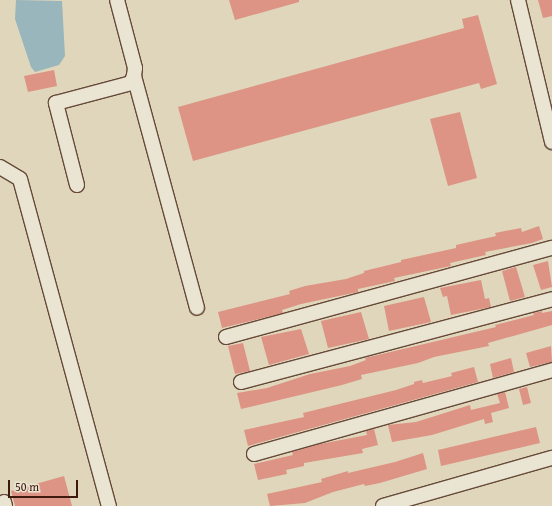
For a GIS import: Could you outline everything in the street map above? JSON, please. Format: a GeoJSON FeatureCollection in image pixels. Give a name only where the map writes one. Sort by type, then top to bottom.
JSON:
{"type":"FeatureCollection","features":[{"type":"Feature","properties":{"kind":"street"},"geometry":{"type":"LineString","coordinates":[[77,185],[56,103],[131,82],[134,76],[135,68],[117,0]]}},
{"type":"Feature","properties":{"kind":"street"},"geometry":{"type":"LineString","coordinates":[[518,0],[546,93],[552,142]]}},
{"type":"Feature","properties":{"kind":"street"},"geometry":{"type":"LineString","coordinates":[[134,76],[197,308]]}},
{"type":"Feature","properties":{"kind":"street"},"geometry":{"type":"LineString","coordinates":[[0,167],[20,179],[109,506]]}},
{"type":"Feature","properties":{"kind":"street"},"geometry":{"type":"LineString","coordinates":[[226,337],[552,248]]}},
{"type":"Feature","properties":{"kind":"street"},"geometry":{"type":"LineString","coordinates":[[241,382],[552,299]]}},
{"type":"Feature","properties":{"kind":"street"},"geometry":{"type":"LineString","coordinates":[[254,454],[552,370]]}},
{"type":"Feature","properties":{"kind":"street"},"geometry":{"type":"LineString","coordinates":[[383,506],[552,458]]}},
{"type":"Feature","properties":{"kind":"water"},"geometry":{"type":"Polygon","coordinates":[[[16,0],[62,1],[65,56],[59,65],[35,72],[31,67],[15,19],[16,0]]]}},
{"type":"Feature","properties":{"kind":"building"},"geometry":{"type":"Polygon","coordinates":[[[229,0],[299,0],[299,2],[235,20],[229,0]]]}},
{"type":"Feature","properties":{"kind":"building"},"geometry":{"type":"Polygon","coordinates":[[[538,0],[552,0],[552,16],[543,18],[538,0]]]}},
{"type":"Feature","properties":{"kind":"building"},"geometry":{"type":"Polygon","coordinates":[[[478,15],[497,84],[481,89],[479,83],[193,161],[178,107],[464,28],[462,19],[478,15]]]}},
{"type":"Feature","properties":{"kind":"building"},"geometry":{"type":"Polygon","coordinates":[[[54,70],[57,86],[28,92],[24,76],[54,70]]]}},
{"type":"Feature","properties":{"kind":"building"},"geometry":{"type":"Polygon","coordinates":[[[460,112],[477,178],[448,186],[430,119],[460,112]]]}},
{"type":"Feature","properties":{"kind":"building"},"geometry":{"type":"Polygon","coordinates":[[[539,226],[543,239],[532,243],[485,252],[486,255],[450,263],[451,266],[394,278],[395,281],[358,289],[358,292],[301,304],[282,310],[283,313],[222,328],[218,312],[290,294],[289,291],[305,286],[346,279],[364,273],[364,271],[401,262],[401,260],[456,248],[456,245],[496,236],[495,233],[521,228],[522,232],[539,226]]]}},
{"type":"Feature","properties":{"kind":"building"},"geometry":{"type":"Polygon","coordinates":[[[548,261],[552,287],[541,290],[533,265],[548,261]]]}},
{"type":"Feature","properties":{"kind":"building"},"geometry":{"type":"Polygon","coordinates":[[[516,267],[525,297],[510,301],[502,271],[516,267]]]}},
{"type":"Feature","properties":{"kind":"building"},"geometry":{"type":"Polygon","coordinates":[[[481,280],[485,299],[489,298],[491,307],[451,315],[447,296],[443,297],[440,288],[481,280]]]}},
{"type":"Feature","properties":{"kind":"building"},"geometry":{"type":"Polygon","coordinates":[[[424,297],[431,322],[389,331],[384,306],[424,297]]]}},
{"type":"Feature","properties":{"kind":"building"},"geometry":{"type":"Polygon","coordinates":[[[542,311],[542,313],[552,311],[552,325],[488,343],[489,346],[434,357],[418,363],[361,375],[362,379],[342,385],[241,409],[237,393],[267,388],[310,374],[350,366],[366,360],[365,358],[496,327],[495,325],[534,315],[533,313],[542,311]]]}},
{"type":"Feature","properties":{"kind":"building"},"geometry":{"type":"Polygon","coordinates":[[[361,312],[369,339],[328,348],[321,321],[361,312]]]}},
{"type":"Feature","properties":{"kind":"building"},"geometry":{"type":"Polygon","coordinates":[[[301,329],[309,354],[269,365],[261,337],[301,329]]]}},
{"type":"Feature","properties":{"kind":"building"},"geometry":{"type":"Polygon","coordinates":[[[243,343],[250,371],[235,374],[228,346],[243,343]]]}},
{"type":"Feature","properties":{"kind":"building"},"geometry":{"type":"Polygon","coordinates":[[[551,346],[552,362],[530,367],[526,353],[551,346]]]}},
{"type":"Feature","properties":{"kind":"building"},"geometry":{"type":"Polygon","coordinates":[[[511,358],[514,372],[493,378],[490,364],[511,358]]]}},
{"type":"Feature","properties":{"kind":"building"},"geometry":{"type":"Polygon","coordinates":[[[474,367],[478,382],[248,446],[244,430],[304,417],[303,413],[396,390],[422,380],[423,383],[452,376],[451,373],[474,367]]]}},
{"type":"Feature","properties":{"kind":"building"},"geometry":{"type":"Polygon","coordinates":[[[527,387],[531,403],[523,405],[519,389],[527,387]]]}},
{"type":"Feature","properties":{"kind":"building"},"geometry":{"type":"Polygon","coordinates":[[[505,392],[509,408],[491,413],[493,422],[485,424],[484,419],[432,435],[392,442],[388,425],[416,422],[470,405],[471,410],[500,403],[497,394],[505,392]]]}},
{"type":"Feature","properties":{"kind":"building"},"geometry":{"type":"Polygon","coordinates":[[[536,427],[540,443],[441,466],[438,450],[536,427]]]}},
{"type":"Feature","properties":{"kind":"building"},"geometry":{"type":"Polygon","coordinates":[[[374,429],[378,445],[362,449],[363,453],[304,463],[304,466],[286,470],[287,474],[258,480],[254,464],[293,455],[292,452],[320,444],[367,435],[366,431],[374,429]]]}},
{"type":"Feature","properties":{"kind":"building"},"geometry":{"type":"Polygon","coordinates":[[[423,453],[427,469],[380,483],[365,486],[364,484],[333,492],[305,503],[270,506],[267,494],[322,482],[321,479],[348,471],[348,473],[395,462],[423,453]]]}},
{"type":"Feature","properties":{"kind":"building"},"geometry":{"type":"Polygon","coordinates":[[[64,476],[72,506],[15,506],[11,491],[64,476]]]}}]}
